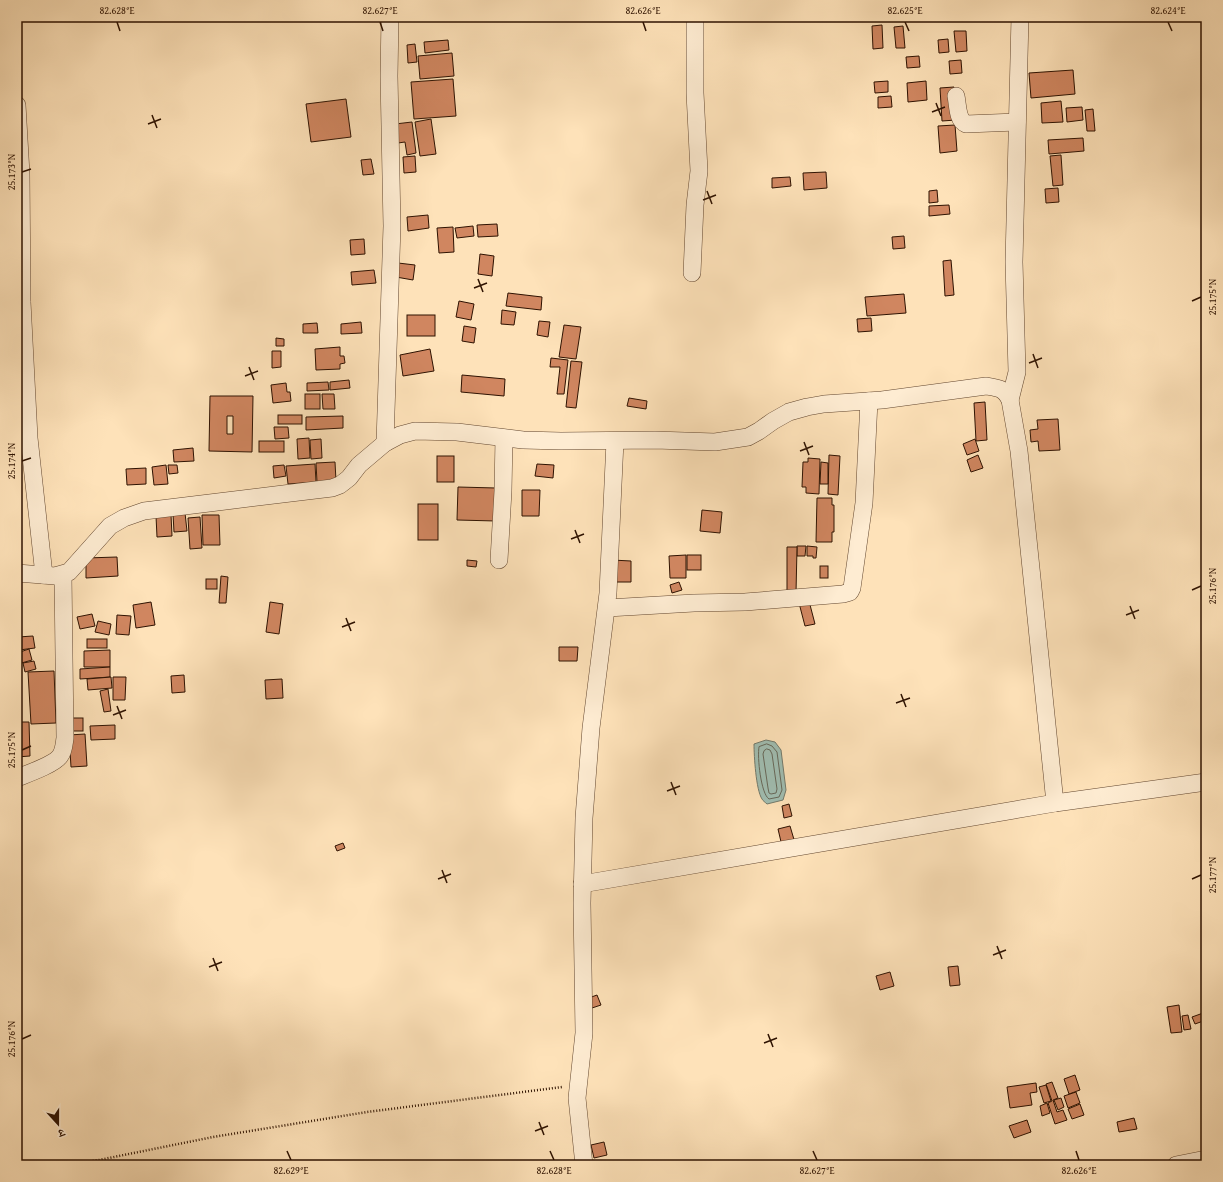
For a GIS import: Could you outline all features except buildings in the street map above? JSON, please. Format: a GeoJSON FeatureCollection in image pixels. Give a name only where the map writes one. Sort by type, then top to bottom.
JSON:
{"type":"FeatureCollection","features":[{"type":"Feature","properties":{"kind":"street"},"geometry":{"type":"LineString","coordinates":[[385,443],[392,226],[389,76],[390,17]]}},
{"type":"Feature","properties":{"kind":"street"},"geometry":{"type":"LineString","coordinates":[[692,274],[695,205],[699,171],[695,93],[695,17]]}},
{"type":"Feature","properties":{"kind":"street"},"geometry":{"type":"LineString","coordinates":[[1010,400],[1017,372],[1014,262],[1020,17]]}},
{"type":"Feature","properties":{"kind":"street"},"geometry":{"type":"LineString","coordinates":[[956,96],[960,117],[962,122],[966,124],[1017,122]]}},
{"type":"Feature","properties":{"kind":"street"},"geometry":{"type":"LineString","coordinates":[[17,106],[21,174],[22,302],[28,438],[44,575]]}},
{"type":"Feature","properties":{"kind":"street"},"geometry":{"type":"LineString","coordinates":[[17,572],[55,576],[63,575],[69,572],[110,526],[124,518],[144,511],[332,488],[340,485],[349,478],[359,465],[385,443],[400,435],[415,431],[456,432],[504,438],[561,441],[655,440],[715,442],[744,438],[760,431],[773,421],[789,412],[807,407],[824,404],[869,401],[986,386],[1000,388],[1010,400],[1019,450],[1055,803]]}},
{"type":"Feature","properties":{"kind":"street"},"geometry":{"type":"LineString","coordinates":[[607,608],[694,603],[745,602],[843,594],[850,592],[852,588],[864,503],[869,401]]}},
{"type":"Feature","properties":{"kind":"street"},"geometry":{"type":"LineString","coordinates":[[498,560],[503,491],[504,438]]}},
{"type":"Feature","properties":{"kind":"street"},"geometry":{"type":"LineString","coordinates":[[584,1165],[577,1098],[585,1019],[582,884],[584,818],[591,728],[607,608],[615,441]]}},
{"type":"Feature","properties":{"kind":"street"},"geometry":{"type":"LineString","coordinates":[[17,778],[44,767],[60,758],[63,750],[65,738],[63,575]]}},
{"type":"Feature","properties":{"kind":"street"},"geometry":{"type":"LineString","coordinates":[[582,884],[1055,803],[1206,782]]}},
{"type":"Feature","properties":{"kind":"street"},"geometry":{"type":"LineString","coordinates":[[1176,1165],[1206,1159]]}},
{"type":"Feature","properties":{"kind":"path"},"geometry":{"type":"LineString","coordinates":[[63,1165],[99,1160],[213,1137],[367,1112],[579,1085]]}},
{"type":"Feature","properties":{"kind":"water"},"geometry":{"type":"Polygon","coordinates":[[[766,740],[775,742],[781,750],[786,790],[783,800],[767,804],[763,801],[758,788],[754,744],[766,740]]]}}]}
